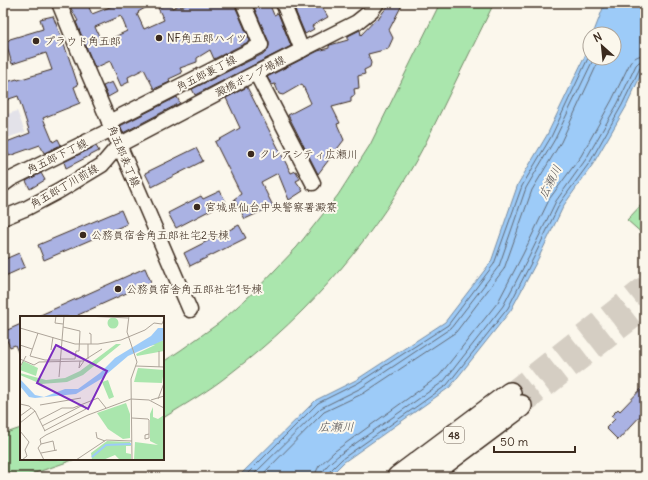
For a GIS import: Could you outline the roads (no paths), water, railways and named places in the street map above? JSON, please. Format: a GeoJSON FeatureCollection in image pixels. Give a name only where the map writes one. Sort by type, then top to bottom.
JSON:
{"type":"FeatureCollection","features":[{"type":"Feature","properties":{"kind":"highway","name":"48"},"geometry":{"type":"LineString","coordinates":[[398,477],[515,400],[426,477]]}},
{"type":"Feature","properties":{"kind":"street","name":"角五郎表丁線"},"geometry":{"type":"LineString","coordinates":[[59,3],[190,310]]}},
{"type":"Feature","properties":{"kind":"street","name":"角五郎裏丁線"},"geometry":{"type":"LineString","coordinates":[[111,125],[261,45],[243,3]]}},
{"type":"Feature","properties":{"kind":"street"},"geometry":{"type":"LineString","coordinates":[[283,3],[302,50]]}},
{"type":"Feature","properties":{"kind":"street","name":"澱橋ポンプ場線"},"geometry":{"type":"LineString","coordinates":[[119,145],[256,72],[357,22],[372,10],[376,3]]}},
{"type":"Feature","properties":{"kind":"street"},"geometry":{"type":"LineString","coordinates":[[256,72],[313,183]]}},
{"type":"Feature","properties":{"kind":"street","name":"角五郎下丁線"},"geometry":{"type":"LineString","coordinates":[[3,185],[11,179],[111,125]]}},
{"type":"Feature","properties":{"kind":"street","name":"角五郎丁川前線"},"geometry":{"type":"LineString","coordinates":[[3,218],[59,191],[102,165],[119,145]]}},
{"type":"Feature","properties":{"kind":"water","name":"広瀬川"},"geometry":{"type":"Polygon","coordinates":[[[605,3],[645,3],[645,66],[626,107],[593,164],[564,205],[511,310],[450,387],[344,462],[329,477],[238,477],[316,400],[356,380],[445,322],[491,262],[518,184],[547,135],[582,62],[582,66],[622,66],[622,26],[596,26],[605,3]]]}},
{"type":"Feature","properties":{"kind":"tunnel"},"geometry":{"type":"LineString","coordinates":[[510,393],[645,286]]}},
{"type":"Feature","properties":{"kind":"tunnel"},"geometry":{"type":"LineString","coordinates":[[521,406],[645,309]]}},
{"type":"Feature","properties":{"kind":"place","name":"NF角五郎ハイツ"},"geometry":{"type":"Point","coordinates":[159,38]}},
{"type":"Feature","properties":{"kind":"place","name":"プラウド角五郎"},"geometry":{"type":"Point","coordinates":[36,41]}},
{"type":"Feature","properties":{"kind":"place","name":"クレアシティ広瀬川"},"geometry":{"type":"Point","coordinates":[251,154]}},
{"type":"Feature","properties":{"kind":"place","name":"宮城県仙台中央警察署澱寮"},"geometry":{"type":"Point","coordinates":[197,207]}},
{"type":"Feature","properties":{"kind":"place","name":"公務員宿舎角五郎社宅2号棟"},"geometry":{"type":"Point","coordinates":[83,235]}},
{"type":"Feature","properties":{"kind":"place","name":"公務員宿舎角五郎社宅1号棟"},"geometry":{"type":"Point","coordinates":[118,289]}}]}
